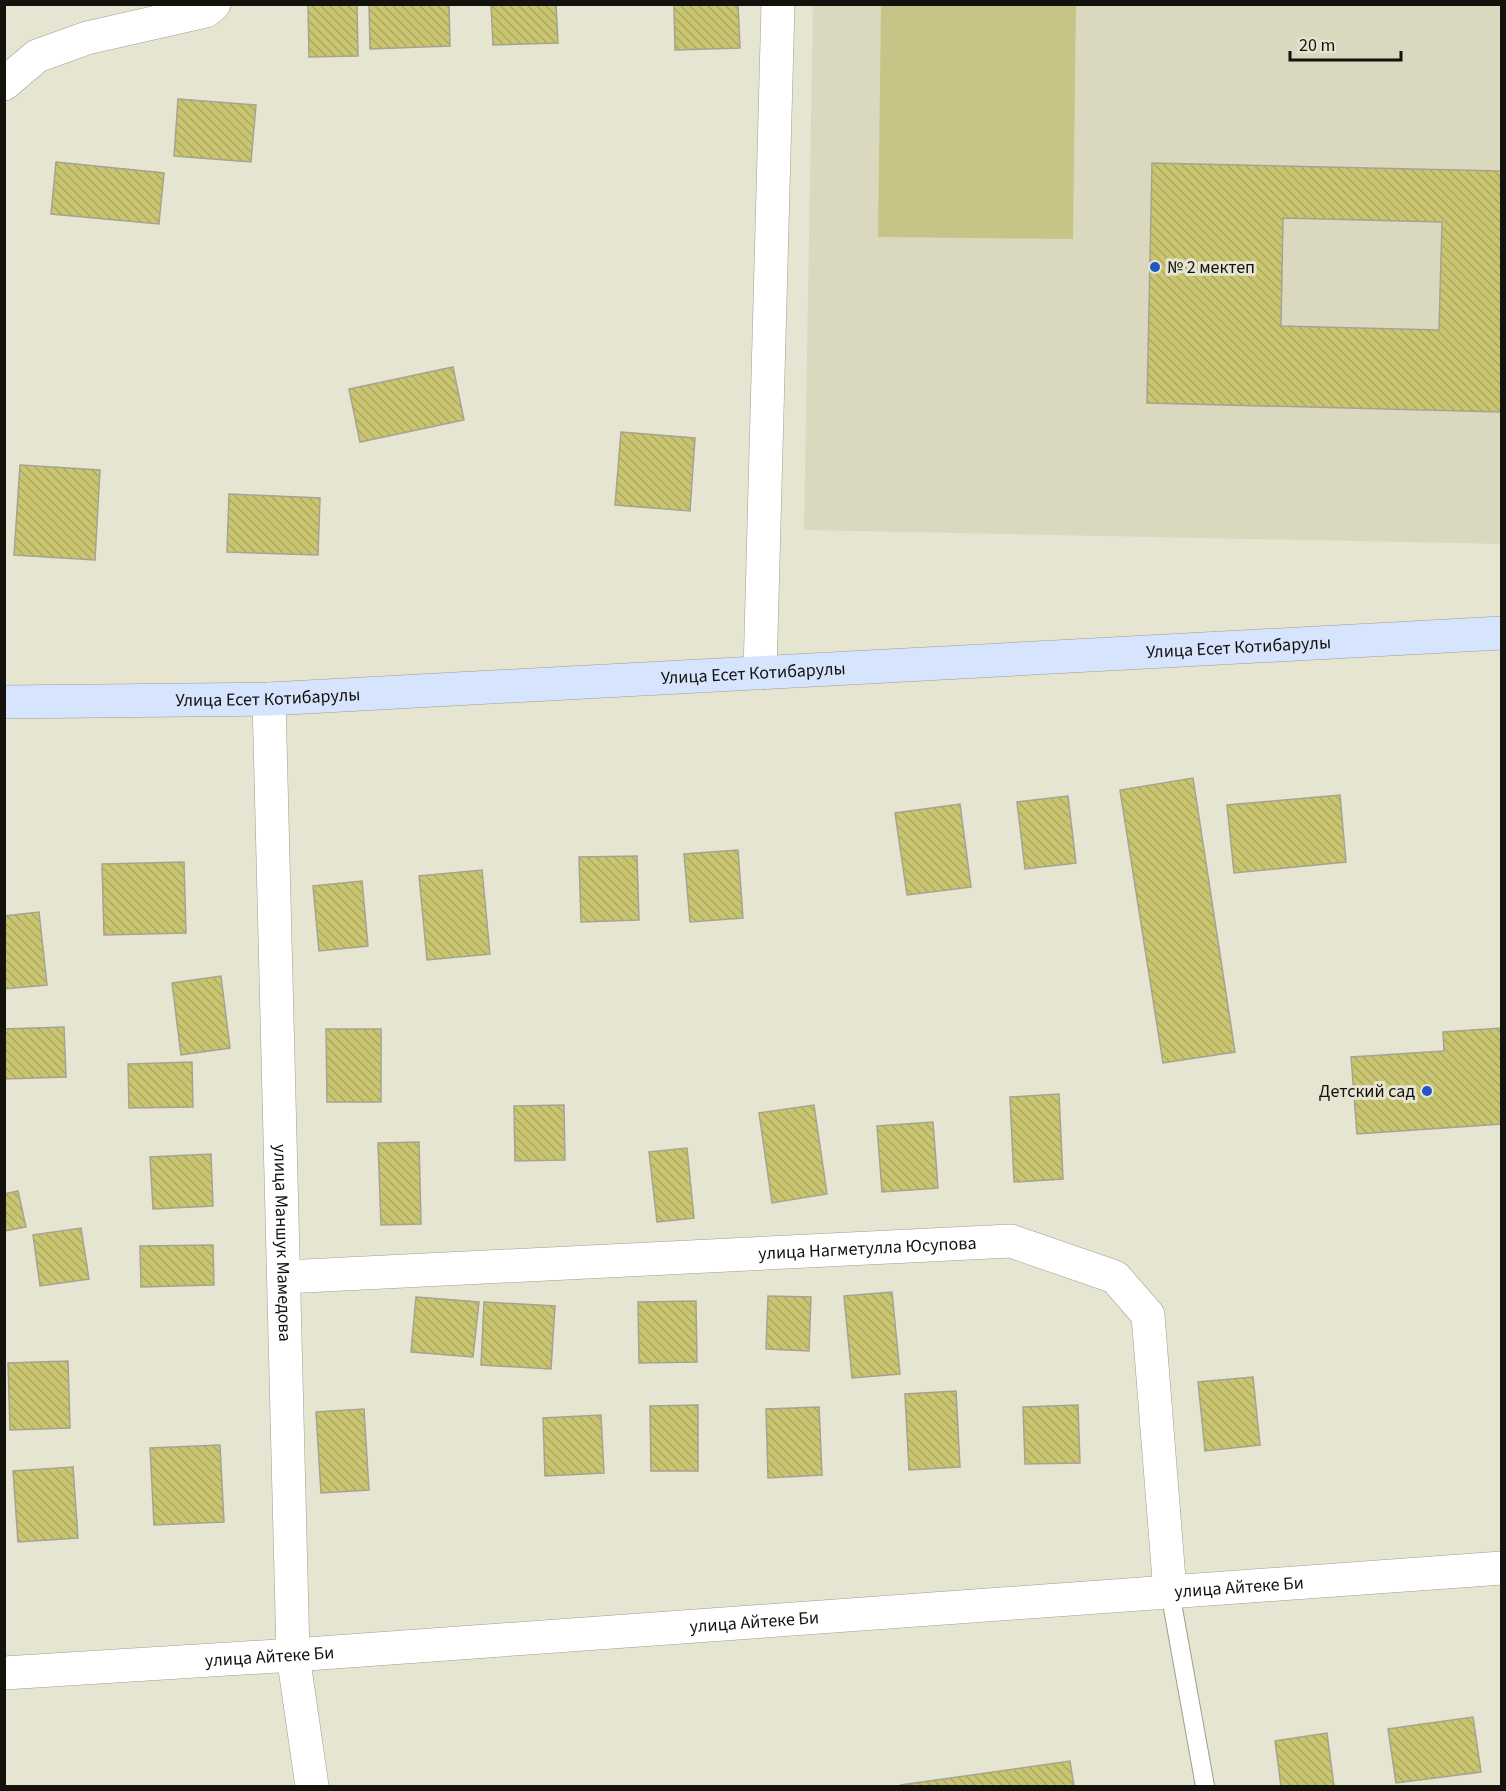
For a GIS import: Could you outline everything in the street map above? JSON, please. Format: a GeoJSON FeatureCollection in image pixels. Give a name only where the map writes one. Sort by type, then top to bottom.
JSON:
{"type":"FeatureCollection","features":[{"type":"Feature","properties":{"kind":"main road","name":"Улица Есет Котибарулы"},"geometry":{"type":"LineString","coordinates":[[4,702],[270,699],[1502,633]]}},
{"type":"Feature","properties":{"kind":"street"},"geometry":{"type":"LineString","coordinates":[[4,84],[37,56],[87,38],[206,11],[214,4]]}},
{"type":"Feature","properties":{"kind":"street"},"geometry":{"type":"LineString","coordinates":[[760,673],[778,4]]}},
{"type":"Feature","properties":{"kind":"street","name":"улица Маншук Мамедова"},"geometry":{"type":"LineString","coordinates":[[270,699],[293,1655],[312,1786]]}},
{"type":"Feature","properties":{"kind":"street","name":"улица Нагметулла Юсупова"},"geometry":{"type":"LineString","coordinates":[[284,1276],[1011,1241],[1115,1277],[1148,1315],[1170,1592]]}},
{"type":"Feature","properties":{"kind":"street","name":"улица Айтеке Би"},"geometry":{"type":"LineString","coordinates":[[4,1672],[293,1655],[1502,1568]]}},
{"type":"Feature","properties":{"kind":"lane"},"geometry":{"type":"LineString","coordinates":[[1170,1592],[1205,1786]]}},
{"type":"Feature","properties":{"kind":"shaded area","name":"№ 2 мектеп"},"geometry":{"type":"Polygon","coordinates":[[[813,5],[1501,5],[1501,544],[804,530],[813,5]]]}},
{"type":"Feature","properties":{"kind":"shaded area"},"geometry":{"type":"Polygon","coordinates":[[[881,5],[1076,5],[1073,239],[878,237],[881,5]]]}},
{"type":"Feature","properties":{"kind":"building"},"geometry":{"type":"Polygon","coordinates":[[[308,4],[357,4],[358,56],[309,57],[308,4]]]}},
{"type":"Feature","properties":{"kind":"building"},"geometry":{"type":"Polygon","coordinates":[[[369,4],[449,4],[450,46],[370,49],[369,4]]]}},
{"type":"Feature","properties":{"kind":"building"},"geometry":{"type":"Polygon","coordinates":[[[491,4],[556,4],[558,43],[493,45],[491,4]]]}},
{"type":"Feature","properties":{"kind":"building"},"geometry":{"type":"Polygon","coordinates":[[[674,4],[738,4],[740,48],[675,50],[674,4]]]}},
{"type":"Feature","properties":{"kind":"building"},"geometry":{"type":"Polygon","coordinates":[[[178,99],[256,105],[251,162],[174,156],[178,99]]]}},
{"type":"Feature","properties":{"kind":"building"},"geometry":{"type":"Polygon","coordinates":[[[56,162],[164,173],[159,224],[51,214],[56,162]]]}},
{"type":"Feature","properties":{"kind":"building"},"geometry":{"type":"Polygon","coordinates":[[[1152,163],[1502,171],[1502,412],[1147,403],[1152,163]],[[1283,218],[1281,326],[1439,330],[1442,222],[1283,218]]]}},
{"type":"Feature","properties":{"kind":"building"},"geometry":{"type":"Polygon","coordinates":[[[453,367],[464,420],[360,442],[349,389],[453,367]]]}},
{"type":"Feature","properties":{"kind":"building"},"geometry":{"type":"Polygon","coordinates":[[[621,432],[695,438],[690,511],[615,505],[621,432]]]}},
{"type":"Feature","properties":{"kind":"building"},"geometry":{"type":"Polygon","coordinates":[[[20,465],[100,470],[95,560],[14,555],[20,465]]]}},
{"type":"Feature","properties":{"kind":"building"},"geometry":{"type":"Polygon","coordinates":[[[229,494],[320,498],[318,555],[227,552],[229,494]]]}},
{"type":"Feature","properties":{"kind":"building"},"geometry":{"type":"Polygon","coordinates":[[[1193,778],[1235,1052],[1163,1063],[1120,790],[1193,778]]]}},
{"type":"Feature","properties":{"kind":"building"},"geometry":{"type":"Polygon","coordinates":[[[1340,795],[1346,862],[1234,873],[1227,805],[1340,795]]]}},
{"type":"Feature","properties":{"kind":"building"},"geometry":{"type":"Polygon","coordinates":[[[1068,796],[1076,863],[1025,869],[1017,802],[1068,796]]]}},
{"type":"Feature","properties":{"kind":"building"},"geometry":{"type":"Polygon","coordinates":[[[960,804],[971,887],[907,895],[895,813],[960,804]]]}},
{"type":"Feature","properties":{"kind":"building"},"geometry":{"type":"Polygon","coordinates":[[[738,850],[743,918],[690,922],[684,854],[738,850]]]}},
{"type":"Feature","properties":{"kind":"building"},"geometry":{"type":"Polygon","coordinates":[[[637,856],[639,920],[581,922],[579,857],[637,856]]]}},
{"type":"Feature","properties":{"kind":"building"},"geometry":{"type":"Polygon","coordinates":[[[184,862],[186,933],[104,935],[102,864],[184,862]]]}},
{"type":"Feature","properties":{"kind":"building"},"geometry":{"type":"Polygon","coordinates":[[[482,870],[490,954],[427,960],[419,876],[482,870]]]}},
{"type":"Feature","properties":{"kind":"building"},"geometry":{"type":"Polygon","coordinates":[[[362,881],[368,946],[319,951],[313,886],[362,881]]]}},
{"type":"Feature","properties":{"kind":"building"},"geometry":{"type":"Polygon","coordinates":[[[39,912],[47,985],[4,989],[4,916],[39,912]]]}},
{"type":"Feature","properties":{"kind":"building"},"geometry":{"type":"Polygon","coordinates":[[[221,976],[230,1048],[181,1055],[172,983],[221,976]]]}},
{"type":"Feature","properties":{"kind":"building"},"geometry":{"type":"Polygon","coordinates":[[[64,1027],[66,1077],[4,1079],[4,1029],[64,1027]]]}},
{"type":"Feature","properties":{"kind":"building","name":"Детский сад"},"geometry":{"type":"Polygon","coordinates":[[[1502,1028],[1502,1124],[1357,1134],[1351,1057],[1444,1051],[1443,1032],[1502,1028]]]}},
{"type":"Feature","properties":{"kind":"building"},"geometry":{"type":"Polygon","coordinates":[[[326,1029],[381,1029],[381,1102],[327,1102],[326,1029]]]}},
{"type":"Feature","properties":{"kind":"building"},"geometry":{"type":"Polygon","coordinates":[[[192,1062],[193,1107],[129,1108],[128,1064],[192,1062]]]}},
{"type":"Feature","properties":{"kind":"building"},"geometry":{"type":"Polygon","coordinates":[[[1059,1094],[1063,1179],[1014,1182],[1010,1097],[1059,1094]]]}},
{"type":"Feature","properties":{"kind":"building"},"geometry":{"type":"Polygon","coordinates":[[[564,1105],[565,1160],[515,1161],[514,1106],[564,1105]]]}},
{"type":"Feature","properties":{"kind":"building"},"geometry":{"type":"Polygon","coordinates":[[[814,1105],[827,1194],[772,1203],[759,1113],[814,1105]]]}},
{"type":"Feature","properties":{"kind":"building"},"geometry":{"type":"Polygon","coordinates":[[[933,1122],[938,1188],[882,1192],[877,1126],[933,1122]]]}},
{"type":"Feature","properties":{"kind":"building"},"geometry":{"type":"Polygon","coordinates":[[[419,1142],[421,1224],[381,1225],[378,1143],[419,1142]]]}},
{"type":"Feature","properties":{"kind":"building"},"geometry":{"type":"Polygon","coordinates":[[[687,1148],[694,1218],[657,1222],[649,1152],[687,1148]]]}},
{"type":"Feature","properties":{"kind":"building"},"geometry":{"type":"Polygon","coordinates":[[[211,1154],[213,1206],[153,1209],[150,1157],[211,1154]]]}},
{"type":"Feature","properties":{"kind":"building"},"geometry":{"type":"Polygon","coordinates":[[[18,1191],[26,1227],[4,1231],[4,1194],[18,1191]]]}},
{"type":"Feature","properties":{"kind":"building"},"geometry":{"type":"Polygon","coordinates":[[[81,1228],[89,1279],[40,1286],[33,1235],[81,1228]]]}},
{"type":"Feature","properties":{"kind":"building"},"geometry":{"type":"Polygon","coordinates":[[[213,1245],[214,1285],[141,1287],[140,1246],[213,1245]]]}},
{"type":"Feature","properties":{"kind":"building"},"geometry":{"type":"Polygon","coordinates":[[[892,1292],[900,1374],[852,1378],[844,1296],[892,1292]]]}},
{"type":"Feature","properties":{"kind":"building"},"geometry":{"type":"Polygon","coordinates":[[[768,1296],[811,1297],[809,1351],[766,1349],[768,1296]]]}},
{"type":"Feature","properties":{"kind":"building"},"geometry":{"type":"Polygon","coordinates":[[[416,1297],[479,1302],[473,1357],[411,1352],[416,1297]]]}},
{"type":"Feature","properties":{"kind":"building"},"geometry":{"type":"Polygon","coordinates":[[[696,1301],[697,1362],[639,1363],[638,1302],[696,1301]]]}},
{"type":"Feature","properties":{"kind":"building"},"geometry":{"type":"Polygon","coordinates":[[[484,1302],[555,1306],[551,1369],[481,1365],[484,1302]]]}},
{"type":"Feature","properties":{"kind":"building"},"geometry":{"type":"Polygon","coordinates":[[[68,1361],[70,1428],[10,1430],[8,1363],[68,1361]]]}},
{"type":"Feature","properties":{"kind":"building"},"geometry":{"type":"Polygon","coordinates":[[[1253,1377],[1260,1445],[1205,1451],[1198,1382],[1253,1377]]]}},
{"type":"Feature","properties":{"kind":"building"},"geometry":{"type":"Polygon","coordinates":[[[956,1391],[960,1467],[909,1470],[905,1394],[956,1391]]]}},
{"type":"Feature","properties":{"kind":"building"},"geometry":{"type":"Polygon","coordinates":[[[698,1405],[698,1471],[651,1471],[650,1406],[698,1405]]]}},
{"type":"Feature","properties":{"kind":"building"},"geometry":{"type":"Polygon","coordinates":[[[1078,1405],[1080,1463],[1025,1464],[1023,1407],[1078,1405]]]}},
{"type":"Feature","properties":{"kind":"building"},"geometry":{"type":"Polygon","coordinates":[[[819,1407],[822,1475],[768,1478],[766,1409],[819,1407]]]}},
{"type":"Feature","properties":{"kind":"building"},"geometry":{"type":"Polygon","coordinates":[[[364,1409],[369,1490],[321,1493],[316,1412],[364,1409]]]}},
{"type":"Feature","properties":{"kind":"building"},"geometry":{"type":"Polygon","coordinates":[[[601,1415],[604,1473],[545,1476],[543,1418],[601,1415]]]}},
{"type":"Feature","properties":{"kind":"building"},"geometry":{"type":"Polygon","coordinates":[[[220,1445],[224,1522],[154,1525],[150,1448],[220,1445]]]}},
{"type":"Feature","properties":{"kind":"building"},"geometry":{"type":"Polygon","coordinates":[[[73,1467],[78,1538],[18,1542],[13,1471],[73,1467]]]}},
{"type":"Feature","properties":{"kind":"building"},"geometry":{"type":"Polygon","coordinates":[[[1473,1717],[1481,1772],[1396,1783],[1388,1729],[1473,1717]]]}},
{"type":"Feature","properties":{"kind":"building"},"geometry":{"type":"Polygon","coordinates":[[[1327,1733],[1334,1786],[1281,1786],[1275,1741],[1327,1733]]]}},
{"type":"Feature","properties":{"kind":"building"},"geometry":{"type":"Polygon","coordinates":[[[1070,1761],[1074,1786],[901,1786],[901,1785],[1070,1761]]]}},
{"type":"Feature","properties":{"kind":"place","name":"№ 2 мектеп"},"geometry":{"type":"Point","coordinates":[1155,267]}},
{"type":"Feature","properties":{"kind":"place","name":"Детский сад"},"geometry":{"type":"Point","coordinates":[1427,1091]}}]}
